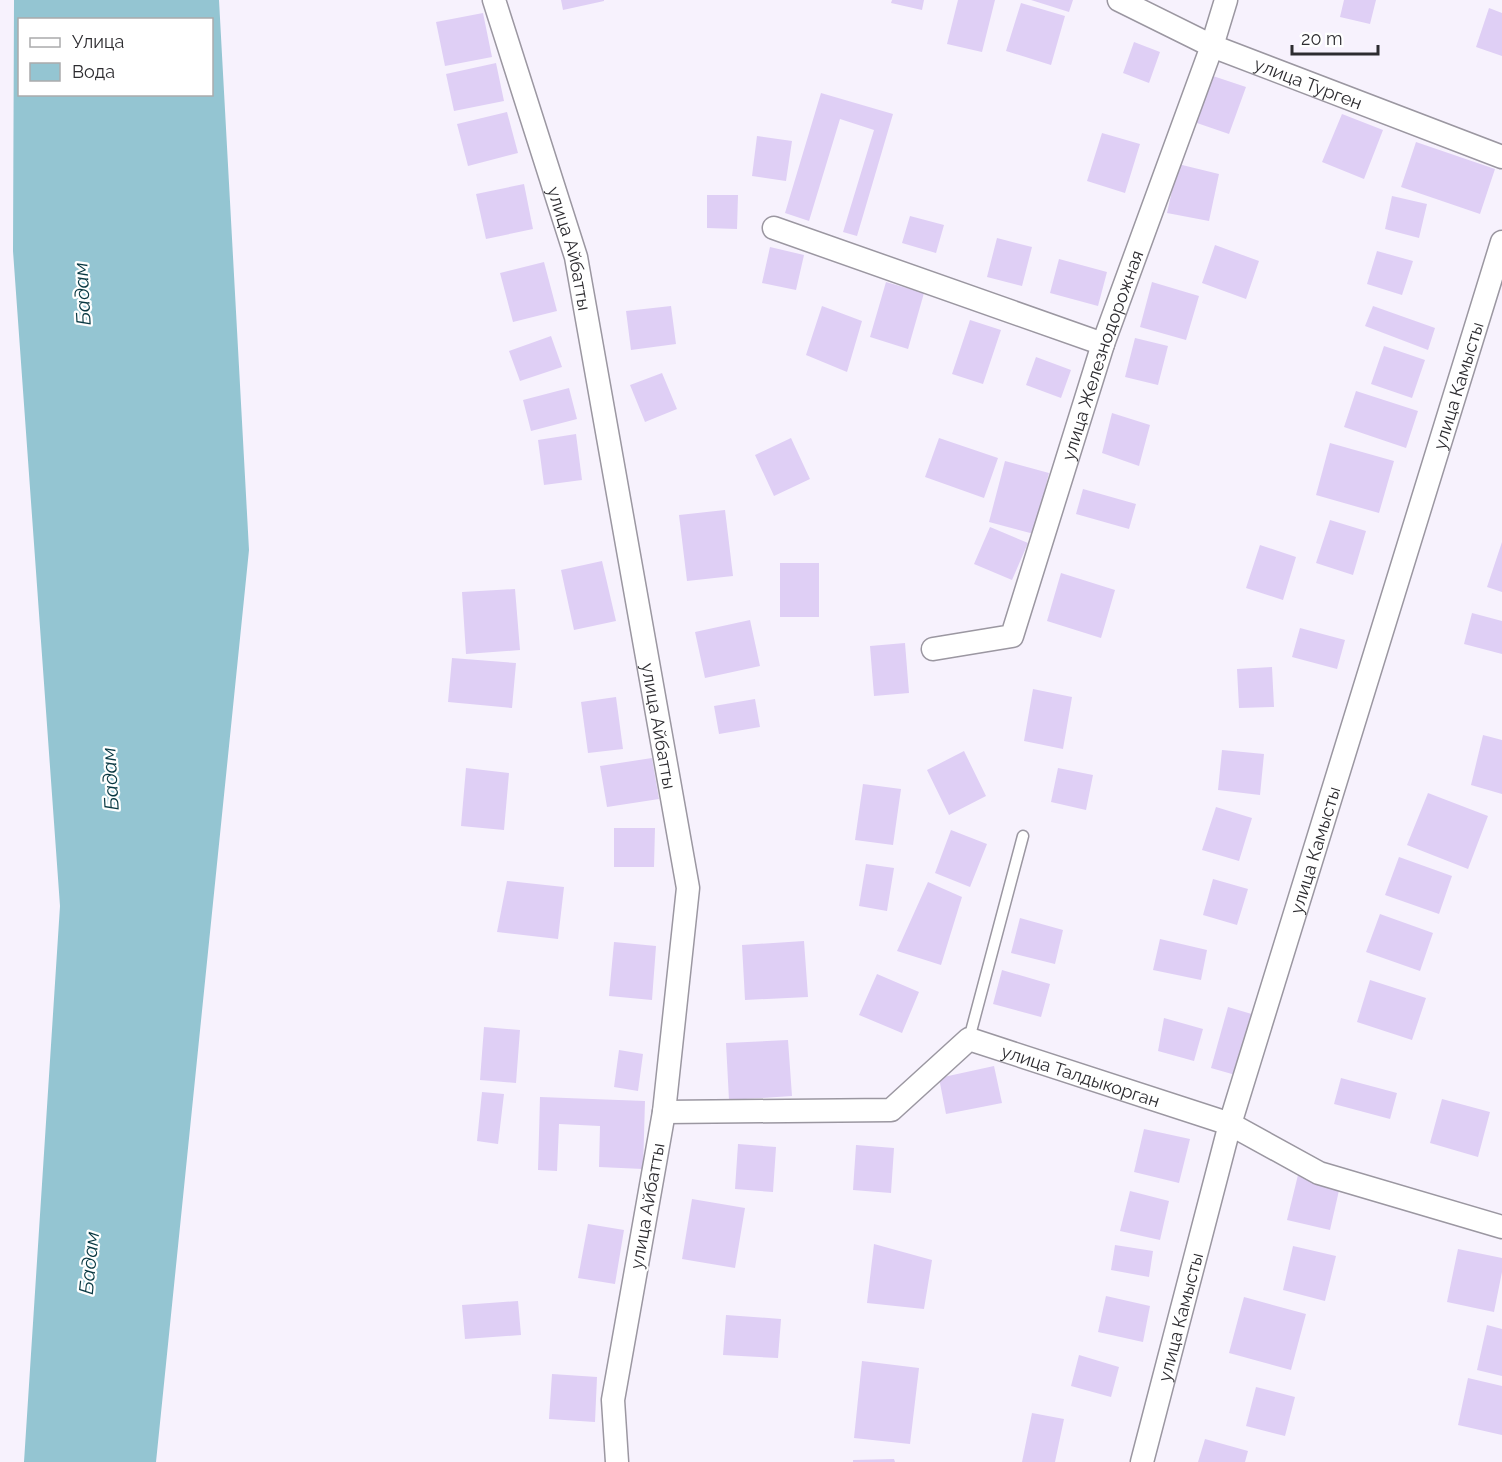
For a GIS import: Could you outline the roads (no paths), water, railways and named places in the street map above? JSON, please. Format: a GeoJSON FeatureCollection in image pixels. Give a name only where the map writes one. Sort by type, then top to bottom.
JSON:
{"type":"FeatureCollection","features":[{"type":"Feature","properties":{"kind":"street","name":"улица Айбатты"},"geometry":{"type":"LineString","coordinates":[[494,0],[576,257],[688,888],[664,1112],[613,1400],[617,1462]]}},
{"type":"Feature","properties":{"kind":"street","name":"улица Турген"},"geometry":{"type":"LineString","coordinates":[[1119,0],[1212,46],[1502,157]]}},
{"type":"Feature","properties":{"kind":"street","name":"улица Железнодорожная"},"geometry":{"type":"LineString","coordinates":[[933,649],[1012,636],[1103,344],[1212,46],[1226,0]]}},
{"type":"Feature","properties":{"kind":"street"},"geometry":{"type":"LineString","coordinates":[[774,228],[1103,344]]}},
{"type":"Feature","properties":{"kind":"street","name":"улица Камысты"},"geometry":{"type":"LineString","coordinates":[[1142,1462],[1230,1124],[1502,242]]}},
{"type":"Feature","properties":{"kind":"street"},"geometry":{"type":"LineString","coordinates":[[664,1112],[891,1110],[969,1039]]}},
{"type":"Feature","properties":{"kind":"street","name":"улица Талдыкорган"},"geometry":{"type":"LineString","coordinates":[[969,1039],[1230,1124],[1319,1173],[1502,1227]]}},
{"type":"Feature","properties":{"kind":"lane"},"geometry":{"type":"LineString","coordinates":[[969,1039],[1023,836]]}},
{"type":"Feature","properties":{"kind":"water","name":"Бадам"},"geometry":{"type":"Polygon","coordinates":[[[14,0],[219,0],[249,550],[156,1462],[24,1462],[60,906],[13,251],[14,0]]]}}]}
